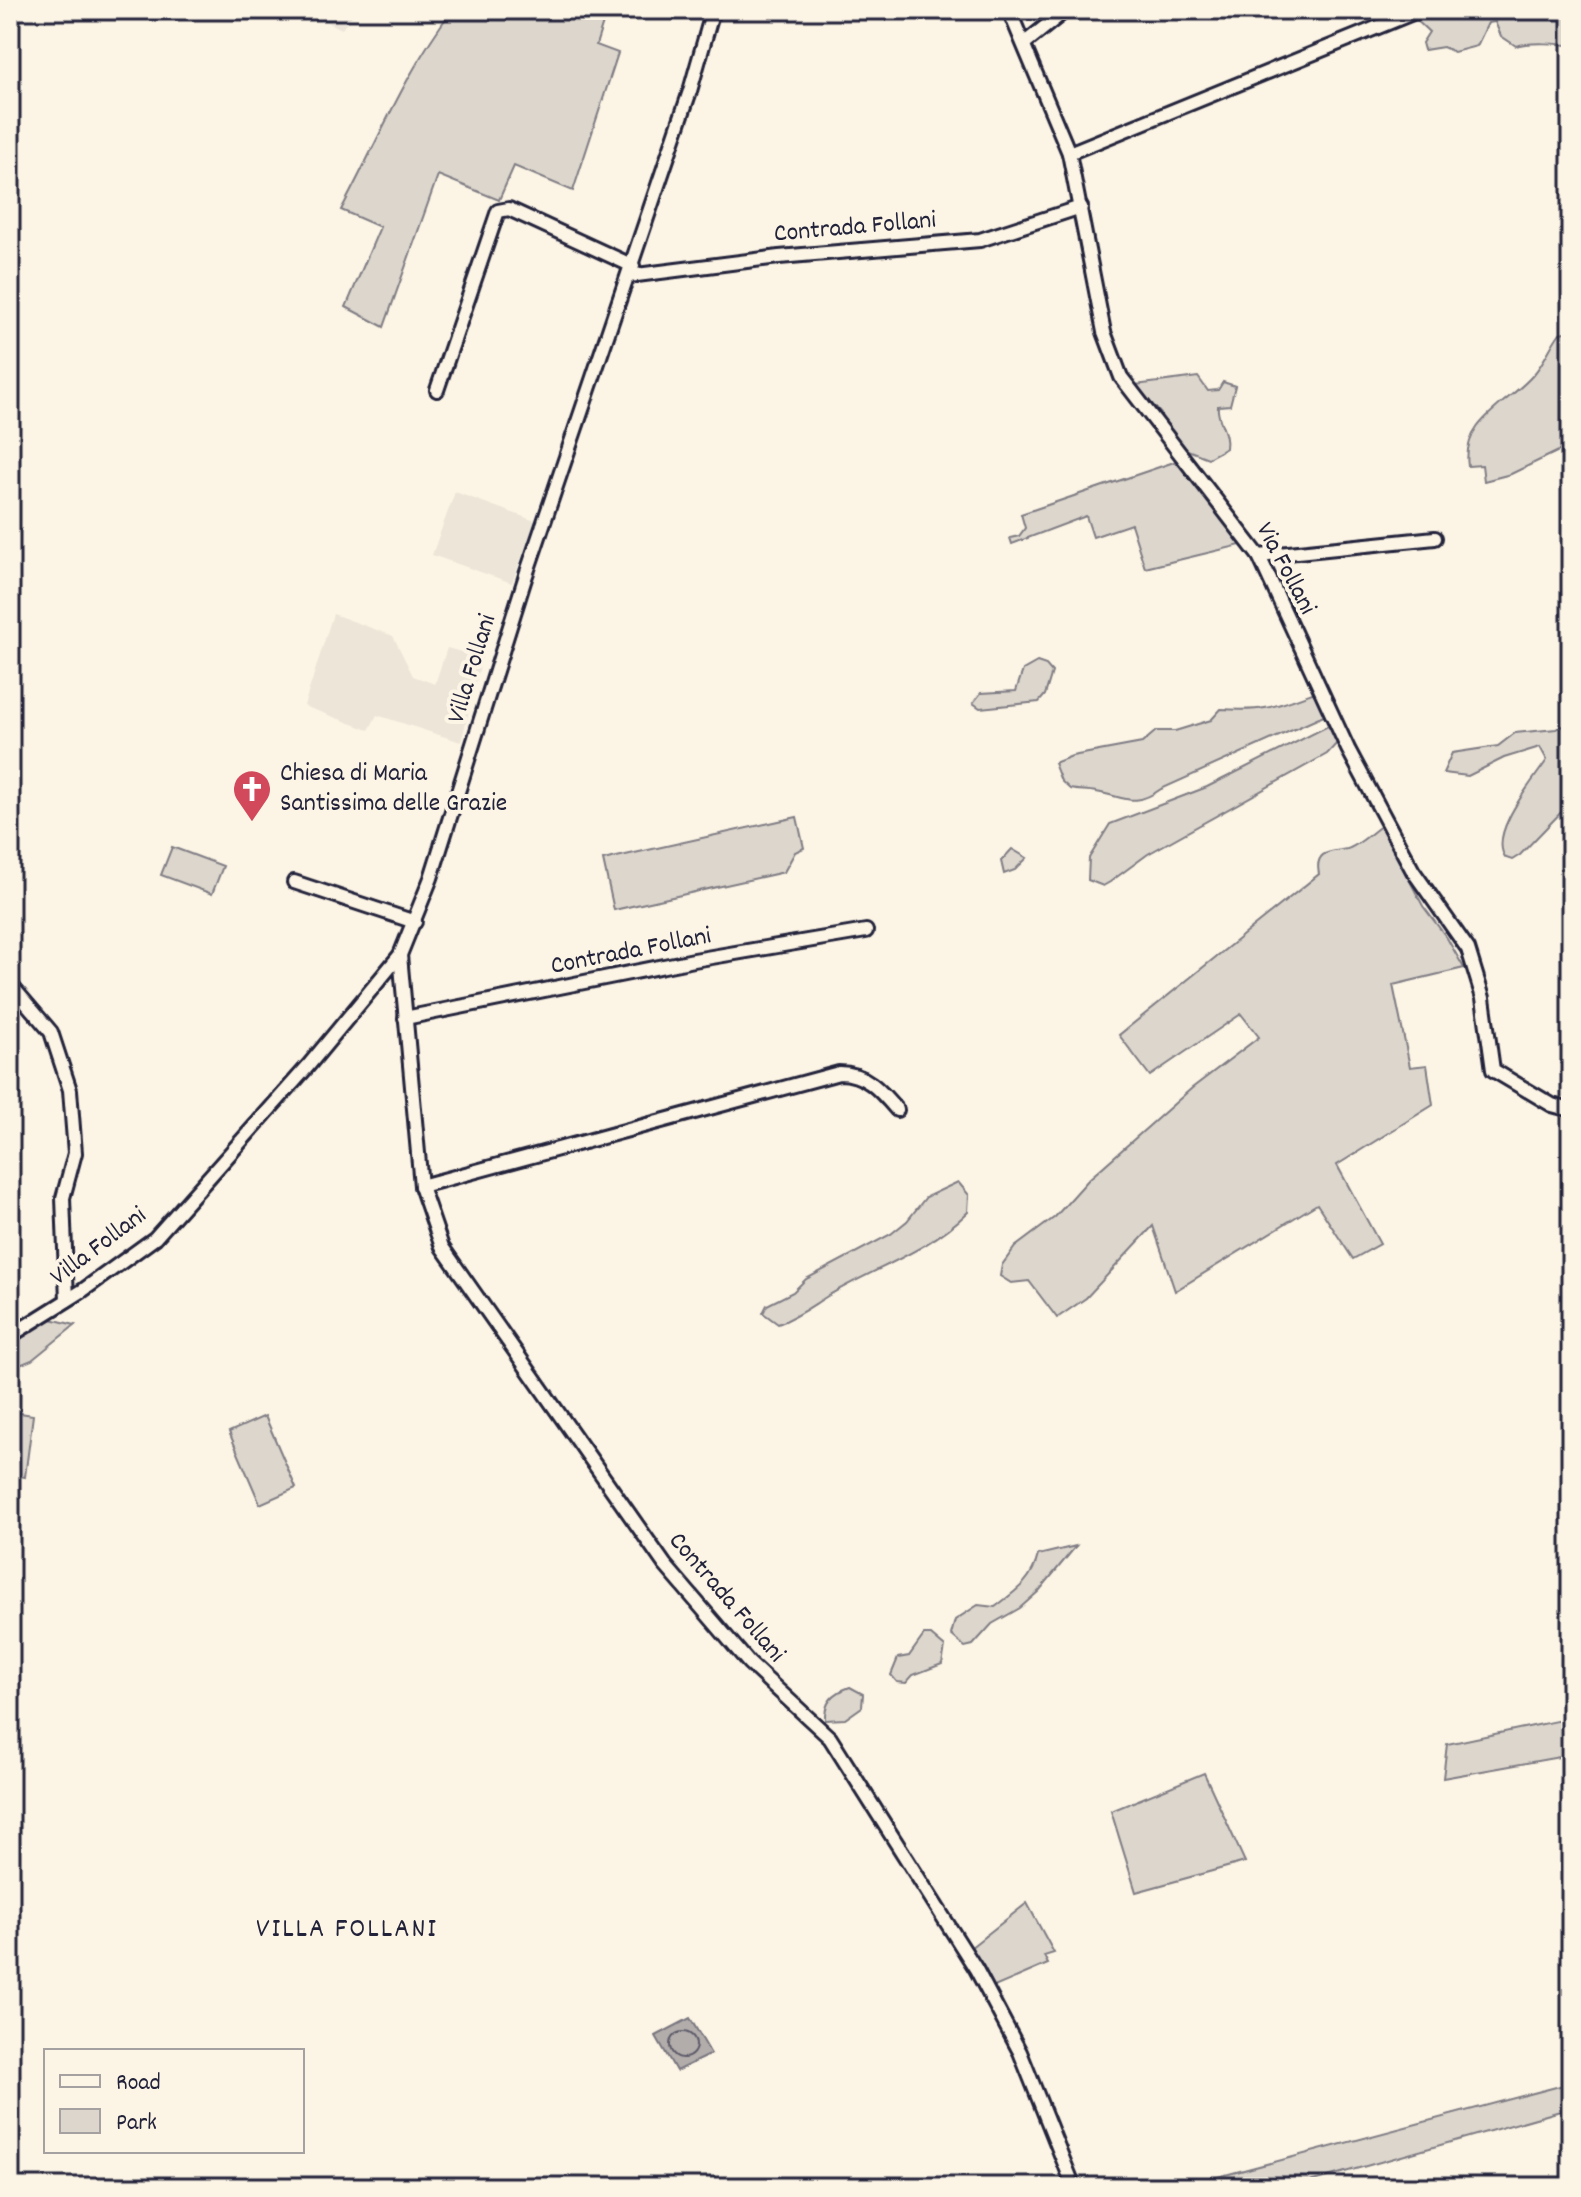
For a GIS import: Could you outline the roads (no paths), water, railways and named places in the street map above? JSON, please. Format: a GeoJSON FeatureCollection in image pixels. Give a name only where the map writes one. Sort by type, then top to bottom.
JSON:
{"type":"FeatureCollection","features":[{"type":"Feature","properties":{"kind":"street","name":"Villa Follani"},"geometry":{"type":"LineString","coordinates":[[10,1336],[155,1238],[319,1054],[400,955],[415,922],[526,575],[631,271],[713,10]]}},
{"type":"Feature","properties":{"kind":"street","name":"Via Follani"},"geometry":{"type":"LineString","coordinates":[[1009,10],[1069,153],[1104,332],[1121,377],[1259,556],[1348,749],[1413,871],[1468,949],[1483,998],[1493,1070],[1552,1105],[1571,1110]]}},
{"type":"Feature","properties":{"kind":"street"},"geometry":{"type":"LineString","coordinates":[[1025,43],[1066,10]]}},
{"type":"Feature","properties":{"kind":"street"},"geometry":{"type":"LineString","coordinates":[[1069,153],[1420,10]]}},
{"type":"Feature","properties":{"kind":"street","name":"Contrada Follani"},"geometry":{"type":"LineString","coordinates":[[631,271],[980,240],[1081,207]]}},
{"type":"Feature","properties":{"kind":"street"},"geometry":{"type":"LineString","coordinates":[[437,390],[498,211],[509,209],[631,271]]}},
{"type":"Feature","properties":{"kind":"street"},"geometry":{"type":"LineString","coordinates":[[1259,556],[1435,538]]}},
{"type":"Feature","properties":{"kind":"street"},"geometry":{"type":"LineString","coordinates":[[294,882],[415,922]]}},
{"type":"Feature","properties":{"kind":"street","name":"Contrada Follani"},"geometry":{"type":"LineString","coordinates":[[405,1018],[694,960],[866,931]]}},
{"type":"Feature","properties":{"kind":"street","name":"Contrada Follani"},"geometry":{"type":"LineString","coordinates":[[400,955],[421,1186],[442,1247],[665,1565],[749,1663],[830,1738],[976,1969],[1017,2046],[1074,2187]]}},
{"type":"Feature","properties":{"kind":"street"},"geometry":{"type":"LineString","coordinates":[[10,984],[51,1032],[70,1090],[75,1153],[63,1198],[67,1300]]}},
{"type":"Feature","properties":{"kind":"street"},"geometry":{"type":"LineString","coordinates":[[421,1186],[839,1073],[855,1073],[876,1086],[897,1110]]}},
{"type":"Feature","properties":{"kind":"water"},"geometry":{"type":"Polygon","coordinates":[[[690,2018],[711,2054],[676,2071],[656,2036],[690,2018]]]}},
{"type":"Feature","properties":{"kind":"place","name":"Chiesa di Maria Santissima delle Grazie"},"geometry":{"type":"Point","coordinates":[252,823]}},
{"type":"Feature","properties":{"kind":"district","name":"VILLA FOLLANI"},"geometry":{"type":"Point","coordinates":[347,1931]}}]}
